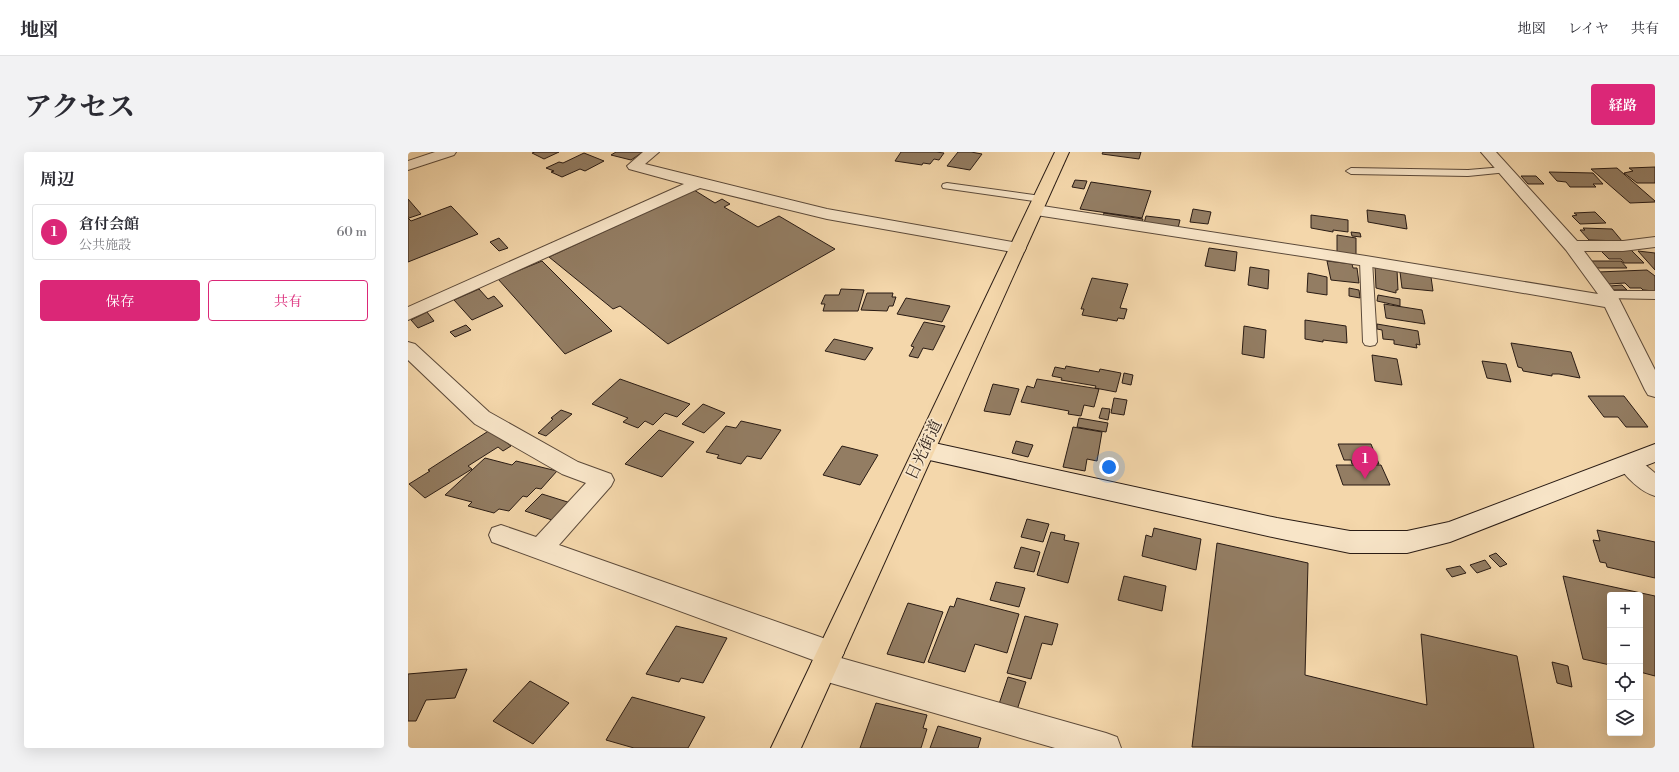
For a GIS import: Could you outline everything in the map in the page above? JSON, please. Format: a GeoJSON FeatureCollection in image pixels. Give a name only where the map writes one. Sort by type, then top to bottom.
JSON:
{"type":"FeatureCollection","features":[{"type":"Feature","properties":{"kind":"highway","name":"日光街道"},"geometry":{"type":"LineString","coordinates":[[786,748],[1062,152]]}},
{"type":"Feature","properties":{"kind":"street"},"geometry":{"type":"LineString","coordinates":[[408,166],[449,152]]}},
{"type":"Feature","properties":{"kind":"street"},"geometry":{"type":"LineString","coordinates":[[652,152],[634,166],[698,184],[827,214],[1018,248]]}},
{"type":"Feature","properties":{"kind":"street"},"geometry":{"type":"LineString","coordinates":[[1488,152],[1572,246],[1609,298],[1655,390]]}},
{"type":"Feature","properties":{"kind":"street"},"geometry":{"type":"LineString","coordinates":[[408,314],[698,184]]}},
{"type":"Feature","properties":{"kind":"street"},"geometry":{"type":"LineString","coordinates":[[1038,205],[1366,261],[1609,298]]}},
{"type":"Feature","properties":{"kind":"street"},"geometry":{"type":"LineString","coordinates":[[1572,246],[1623,246],[1655,242]]}},
{"type":"Feature","properties":{"kind":"street"},"geometry":{"type":"LineString","coordinates":[[408,350],[482,418],[570,468],[603,480],[540,549]]}},
{"type":"Feature","properties":{"kind":"street"},"geometry":{"type":"LineString","coordinates":[[924,450],[1277,528],[1350,542],[1407,542],[1450,532],[1655,453]]}},
{"type":"Feature","properties":{"kind":"street"},"geometry":{"type":"LineString","coordinates":[[1629,464],[1655,487]]}},
{"type":"Feature","properties":{"kind":"street"},"geometry":{"type":"LineString","coordinates":[[501,536],[540,549],[827,660],[1067,743],[1106,748]]}},
{"type":"Feature","properties":{"kind":"lane"},"geometry":{"type":"LineString","coordinates":[[1351,171],[1468,173],[1504,170]]}},
{"type":"Feature","properties":{"kind":"lane"},"geometry":{"type":"LineString","coordinates":[[947,186],[1038,205]]}},
{"type":"Feature","properties":{"kind":"lane"},"geometry":{"type":"LineString","coordinates":[[1366,261],[1370,342]]}},
{"type":"Feature","properties":{"kind":"lane"},"geometry":{"type":"LineString","coordinates":[[1609,298],[1655,295]]}},
{"type":"Feature","properties":{"kind":"building"},"geometry":{"type":"Polygon","coordinates":[[[559,152],[544,159],[532,153],[559,152]]]}},
{"type":"Feature","properties":{"kind":"building"},"geometry":{"type":"Polygon","coordinates":[[[616,152],[643,152],[631,160],[611,155],[616,152]]]}},
{"type":"Feature","properties":{"kind":"building"},"geometry":{"type":"Polygon","coordinates":[[[901,152],[944,153],[939,160],[934,159],[930,164],[923,163],[922,165],[895,161],[901,152]]]}},
{"type":"Feature","properties":{"kind":"building"},"geometry":{"type":"Polygon","coordinates":[[[958,152],[982,154],[970,170],[947,166],[958,152]]]}},
{"type":"Feature","properties":{"kind":"building"},"geometry":{"type":"Polygon","coordinates":[[[1103,152],[1141,152],[1139,159],[1102,154],[1103,152]]]}},
{"type":"Feature","properties":{"kind":"building"},"geometry":{"type":"Polygon","coordinates":[[[584,153],[604,161],[585,171],[580,169],[562,177],[551,172],[554,171],[546,168],[559,162],[563,163],[584,153]]]}},
{"type":"Feature","properties":{"kind":"building"},"geometry":{"type":"Polygon","coordinates":[[[1655,167],[1655,183],[1637,183],[1624,173],[1633,171],[1629,168],[1655,167]]]}},
{"type":"Feature","properties":{"kind":"building"},"geometry":{"type":"Polygon","coordinates":[[[1617,168],[1655,202],[1630,203],[1591,169],[1617,168]]]}},
{"type":"Feature","properties":{"kind":"building"},"geometry":{"type":"Polygon","coordinates":[[[1549,172],[1593,173],[1603,184],[1593,184],[1596,187],[1570,187],[1566,182],[1557,181],[1549,172]]]}},
{"type":"Feature","properties":{"kind":"building"},"geometry":{"type":"Polygon","coordinates":[[[1521,176],[1536,176],[1544,184],[1528,184],[1521,176]]]}},
{"type":"Feature","properties":{"kind":"building"},"geometry":{"type":"Polygon","coordinates":[[[1075,180],[1087,181],[1084,189],[1072,187],[1075,180]]]}},
{"type":"Feature","properties":{"kind":"building"},"geometry":{"type":"Polygon","coordinates":[[[1091,182],[1151,191],[1142,218],[1080,209],[1091,182]]]}},
{"type":"Feature","properties":{"kind":"building"},"geometry":{"type":"Polygon","coordinates":[[[694,190],[715,203],[722,199],[730,204],[724,207],[758,227],[779,216],[835,249],[668,344],[620,306],[613,309],[549,257],[694,190]]]}},
{"type":"Feature","properties":{"kind":"building"},"geometry":{"type":"Polygon","coordinates":[[[408,199],[421,214],[409,218],[408,199]]]}},
{"type":"Feature","properties":{"kind":"building"},"geometry":{"type":"Polygon","coordinates":[[[451,206],[478,234],[408,262],[408,218],[411,221],[451,206]]]}},
{"type":"Feature","properties":{"kind":"building"},"geometry":{"type":"Polygon","coordinates":[[[1193,209],[1211,212],[1208,224],[1190,222],[1193,209]]]}},
{"type":"Feature","properties":{"kind":"building"},"geometry":{"type":"Polygon","coordinates":[[[1367,210],[1405,215],[1407,229],[1368,222],[1367,210]]]}},
{"type":"Feature","properties":{"kind":"building"},"geometry":{"type":"Polygon","coordinates":[[[1595,212],[1606,223],[1580,224],[1572,216],[1577,215],[1574,213],[1595,212]]]}},
{"type":"Feature","properties":{"kind":"building"},"geometry":{"type":"Polygon","coordinates":[[[1104,213],[1143,219],[1141,224],[1102,218],[1104,213]]]}},
{"type":"Feature","properties":{"kind":"building"},"geometry":{"type":"Polygon","coordinates":[[[1311,215],[1348,220],[1348,232],[1333,230],[1333,232],[1311,228],[1311,215]]]}},
{"type":"Feature","properties":{"kind":"building"},"geometry":{"type":"Polygon","coordinates":[[[1146,216],[1180,220],[1178,228],[1144,223],[1146,216]]]}},
{"type":"Feature","properties":{"kind":"building"},"geometry":{"type":"Polygon","coordinates":[[[1583,228],[1612,229],[1622,241],[1589,240],[1580,230],[1585,230],[1583,228]]]}},
{"type":"Feature","properties":{"kind":"building"},"geometry":{"type":"Polygon","coordinates":[[[1351,232],[1360,233],[1361,237],[1352,236],[1351,232]]]}},
{"type":"Feature","properties":{"kind":"building"},"geometry":{"type":"Polygon","coordinates":[[[1337,235],[1356,238],[1356,256],[1337,252],[1337,235]]]}},
{"type":"Feature","properties":{"kind":"building"},"geometry":{"type":"Polygon","coordinates":[[[499,238],[508,248],[499,251],[490,242],[499,238]]]}},
{"type":"Feature","properties":{"kind":"building"},"geometry":{"type":"Polygon","coordinates":[[[1209,248],[1237,252],[1235,271],[1205,266],[1209,248]]]}},
{"type":"Feature","properties":{"kind":"building"},"geometry":{"type":"Polygon","coordinates":[[[1600,250],[1631,250],[1644,263],[1624,263],[1621,259],[1609,259],[1600,250]]]}},
{"type":"Feature","properties":{"kind":"building"},"geometry":{"type":"Polygon","coordinates":[[[1638,251],[1655,253],[1655,270],[1638,251]]]}},
{"type":"Feature","properties":{"kind":"building"},"geometry":{"type":"Polygon","coordinates":[[[542,261],[612,331],[565,354],[498,279],[542,261]]]}},
{"type":"Feature","properties":{"kind":"building"},"geometry":{"type":"Polygon","coordinates":[[[1327,261],[1352,264],[1353,268],[1357,268],[1359,283],[1331,280],[1327,261]]]}},
{"type":"Feature","properties":{"kind":"building"},"geometry":{"type":"Polygon","coordinates":[[[1591,261],[1621,261],[1627,268],[1597,268],[1591,261]]]}},
{"type":"Feature","properties":{"kind":"building"},"geometry":{"type":"Polygon","coordinates":[[[1375,266],[1397,270],[1398,290],[1396,290],[1396,293],[1376,288],[1375,266]]]}},
{"type":"Feature","properties":{"kind":"building"},"geometry":{"type":"Polygon","coordinates":[[[1250,267],[1269,270],[1268,289],[1248,285],[1250,267]]]}},
{"type":"Feature","properties":{"kind":"building"},"geometry":{"type":"Polygon","coordinates":[[[1647,270],[1655,276],[1655,291],[1643,290],[1641,288],[1630,288],[1625,283],[1609,284],[1598,272],[1647,270]]]}},
{"type":"Feature","properties":{"kind":"building"},"geometry":{"type":"Polygon","coordinates":[[[1400,272],[1431,277],[1433,291],[1402,288],[1400,272]]]}},
{"type":"Feature","properties":{"kind":"building"},"geometry":{"type":"Polygon","coordinates":[[[1308,273],[1327,277],[1327,295],[1307,292],[1308,273]]]}},
{"type":"Feature","properties":{"kind":"building"},"geometry":{"type":"Polygon","coordinates":[[[1092,278],[1128,284],[1120,308],[1127,309],[1124,319],[1118,318],[1117,321],[1082,315],[1084,309],[1081,309],[1092,278]]]}},
{"type":"Feature","properties":{"kind":"building"},"geometry":{"type":"Polygon","coordinates":[[[1622,285],[1627,290],[1614,290],[1610,286],[1622,285]]]}},
{"type":"Feature","properties":{"kind":"building"},"geometry":{"type":"Polygon","coordinates":[[[1349,288],[1359,290],[1360,298],[1349,296],[1349,288]]]}},
{"type":"Feature","properties":{"kind":"building"},"geometry":{"type":"Polygon","coordinates":[[[479,289],[488,299],[494,296],[503,306],[472,320],[454,300],[479,289]]]}},
{"type":"Feature","properties":{"kind":"building"},"geometry":{"type":"Polygon","coordinates":[[[841,289],[864,290],[858,311],[823,311],[825,304],[821,304],[825,295],[839,295],[841,289]]]}},
{"type":"Feature","properties":{"kind":"building"},"geometry":{"type":"Polygon","coordinates":[[[867,293],[893,293],[892,297],[896,297],[893,306],[889,306],[887,311],[861,310],[867,293]]]}},
{"type":"Feature","properties":{"kind":"building"},"geometry":{"type":"Polygon","coordinates":[[[1378,295],[1400,299],[1400,306],[1377,301],[1378,295]]]}},
{"type":"Feature","properties":{"kind":"building"},"geometry":{"type":"Polygon","coordinates":[[[906,298],[950,306],[942,322],[897,314],[906,298]]]}},
{"type":"Feature","properties":{"kind":"building"},"geometry":{"type":"Polygon","coordinates":[[[1384,304],[1422,310],[1425,324],[1386,318],[1384,304]]]}},
{"type":"Feature","properties":{"kind":"building"},"geometry":{"type":"Polygon","coordinates":[[[427,312],[434,321],[418,328],[411,320],[427,312]]]}},
{"type":"Feature","properties":{"kind":"building"},"geometry":{"type":"Polygon","coordinates":[[[1305,320],[1346,326],[1347,343],[1323,340],[1323,342],[1305,339],[1305,320]]]}},
{"type":"Feature","properties":{"kind":"building"},"geometry":{"type":"Polygon","coordinates":[[[924,322],[945,326],[933,350],[923,348],[918,358],[909,356],[914,347],[911,346],[924,322]]]}},
{"type":"Feature","properties":{"kind":"building"},"geometry":{"type":"Polygon","coordinates":[[[1377,324],[1418,331],[1420,345],[1416,344],[1417,348],[1394,344],[1394,340],[1383,339],[1382,330],[1377,329],[1377,324]]]}},
{"type":"Feature","properties":{"kind":"building"},"geometry":{"type":"Polygon","coordinates":[[[466,325],[471,330],[455,337],[450,332],[466,325]]]}},
{"type":"Feature","properties":{"kind":"building"},"geometry":{"type":"Polygon","coordinates":[[[1244,326],[1266,330],[1264,358],[1242,354],[1244,326]]]}},
{"type":"Feature","properties":{"kind":"building"},"geometry":{"type":"Polygon","coordinates":[[[834,339],[873,348],[865,360],[825,351],[834,339]]]}},
{"type":"Feature","properties":{"kind":"building"},"geometry":{"type":"Polygon","coordinates":[[[1511,343],[1571,352],[1580,378],[1559,374],[1552,374],[1552,376],[1523,371],[1522,368],[1518,367],[1511,343]]]}},
{"type":"Feature","properties":{"kind":"building"},"geometry":{"type":"Polygon","coordinates":[[[1372,355],[1397,359],[1402,385],[1375,381],[1372,355]]]}},
{"type":"Feature","properties":{"kind":"building"},"geometry":{"type":"Polygon","coordinates":[[[1482,361],[1506,364],[1511,382],[1487,378],[1482,361]]]}},
{"type":"Feature","properties":{"kind":"building"},"geometry":{"type":"Polygon","coordinates":[[[1066,366],[1099,372],[1100,369],[1121,373],[1116,392],[1095,388],[1096,386],[1061,380],[1062,378],[1052,376],[1055,367],[1065,369],[1066,366]]]}},
{"type":"Feature","properties":{"kind":"building"},"geometry":{"type":"Polygon","coordinates":[[[1124,373],[1133,375],[1131,385],[1122,383],[1124,373]]]}},
{"type":"Feature","properties":{"kind":"building"},"geometry":{"type":"Polygon","coordinates":[[[620,379],[690,404],[677,417],[665,413],[653,425],[645,421],[638,428],[623,422],[628,418],[592,404],[620,379]]]}},
{"type":"Feature","properties":{"kind":"building"},"geometry":{"type":"Polygon","coordinates":[[[1037,379],[1099,389],[1094,407],[1084,405],[1081,416],[1068,414],[1069,411],[1021,402],[1027,386],[1034,388],[1037,379]]]}},
{"type":"Feature","properties":{"kind":"building"},"geometry":{"type":"Polygon","coordinates":[[[993,384],[1019,389],[1010,415],[984,411],[993,384]]]}},
{"type":"Feature","properties":{"kind":"building"},"geometry":{"type":"Polygon","coordinates":[[[1588,396],[1624,396],[1648,427],[1626,427],[1618,417],[1604,417],[1588,396]]]}},
{"type":"Feature","properties":{"kind":"building"},"geometry":{"type":"Polygon","coordinates":[[[1114,398],[1127,400],[1124,415],[1111,413],[1114,398]]]}},
{"type":"Feature","properties":{"kind":"building"},"geometry":{"type":"Polygon","coordinates":[[[703,404],[725,413],[704,433],[682,424],[703,404]]]}},
{"type":"Feature","properties":{"kind":"building"},"geometry":{"type":"Polygon","coordinates":[[[1102,408],[1110,409],[1108,420],[1099,418],[1102,408]]]}},
{"type":"Feature","properties":{"kind":"building"},"geometry":{"type":"Polygon","coordinates":[[[561,410],[572,414],[546,436],[538,433],[553,419],[551,418],[561,410]]]}},
{"type":"Feature","properties":{"kind":"building"},"geometry":{"type":"Polygon","coordinates":[[[1079,418],[1108,423],[1106,432],[1077,427],[1079,418]]]}},
{"type":"Feature","properties":{"kind":"building"},"geometry":{"type":"Polygon","coordinates":[[[741,421],[781,430],[761,459],[747,456],[741,464],[717,458],[719,455],[706,452],[726,426],[736,428],[741,421]]]}},
{"type":"Feature","properties":{"kind":"building"},"geometry":{"type":"Polygon","coordinates":[[[1073,427],[1102,432],[1097,461],[1087,459],[1085,471],[1063,467],[1073,427]]]}},
{"type":"Feature","properties":{"kind":"building"},"geometry":{"type":"Polygon","coordinates":[[[490,430],[511,446],[503,451],[498,447],[468,466],[472,469],[425,498],[409,484],[430,471],[428,470],[490,430]]]}},
{"type":"Feature","properties":{"kind":"building"},"geometry":{"type":"Polygon","coordinates":[[[659,430],[694,442],[662,477],[625,464],[659,430]]]}},
{"type":"Feature","properties":{"kind":"building"},"geometry":{"type":"Polygon","coordinates":[[[1016,441],[1033,445],[1028,457],[1012,453],[1016,441]]]}},
{"type":"Feature","properties":{"kind":"building"},"geometry":{"type":"Polygon","coordinates":[[[1338,444],[1371,444],[1379,464],[1352,464],[1351,460],[1344,460],[1338,444]]]}},
{"type":"Feature","properties":{"kind":"building"},"geometry":{"type":"Polygon","coordinates":[[[842,446],[878,455],[860,485],[823,475],[842,446]]]}},
{"type":"Feature","properties":{"kind":"building"},"geometry":{"type":"Polygon","coordinates":[[[485,458],[512,465],[516,461],[557,471],[541,489],[536,488],[527,497],[523,496],[509,511],[499,509],[494,513],[468,506],[472,502],[445,495],[485,458]]]}},
{"type":"Feature","properties":{"kind":"building"},"geometry":{"type":"Polygon","coordinates":[[[1336,465],[1381,465],[1390,485],[1343,485],[1336,465]]]}},
{"type":"Feature","properties":{"kind":"building"},"geometry":{"type":"Polygon","coordinates":[[[542,494],[574,504],[558,522],[525,511],[542,494]]]}},
{"type":"Feature","properties":{"kind":"building"},"geometry":{"type":"Polygon","coordinates":[[[1027,519],[1049,524],[1043,542],[1021,537],[1027,519]]]}},
{"type":"Feature","properties":{"kind":"building"},"geometry":{"type":"Polygon","coordinates":[[[1154,528],[1201,539],[1196,570],[1142,556],[1146,535],[1152,537],[1154,528]]]}},
{"type":"Feature","properties":{"kind":"building"},"geometry":{"type":"Polygon","coordinates":[[[1597,530],[1655,542],[1655,578],[1607,567],[1606,563],[1600,562],[1593,540],[1600,541],[1597,530]]]}},
{"type":"Feature","properties":{"kind":"building"},"geometry":{"type":"Polygon","coordinates":[[[1051,532],[1065,535],[1064,540],[1079,543],[1068,583],[1037,575],[1051,532]]]}},
{"type":"Feature","properties":{"kind":"building"},"geometry":{"type":"Polygon","coordinates":[[[1217,543],[1308,563],[1305,675],[1427,705],[1421,634],[1517,656],[1534,748],[1192,747],[1217,543]]]}},
{"type":"Feature","properties":{"kind":"building"},"geometry":{"type":"Polygon","coordinates":[[[1021,547],[1040,552],[1034,572],[1014,568],[1021,547]]]}},
{"type":"Feature","properties":{"kind":"building"},"geometry":{"type":"Polygon","coordinates":[[[1496,553],[1507,564],[1500,567],[1489,556],[1496,553]]]}},
{"type":"Feature","properties":{"kind":"building"},"geometry":{"type":"Polygon","coordinates":[[[1485,560],[1491,568],[1477,573],[1470,565],[1485,560]]]}},
{"type":"Feature","properties":{"kind":"building"},"geometry":{"type":"Polygon","coordinates":[[[1460,566],[1466,573],[1452,577],[1446,569],[1460,566]]]}},
{"type":"Feature","properties":{"kind":"building"},"geometry":{"type":"Polygon","coordinates":[[[1124,576],[1166,586],[1162,611],[1118,600],[1124,576]]]}},
{"type":"Feature","properties":{"kind":"building"},"geometry":{"type":"Polygon","coordinates":[[[1563,576],[1637,592],[1607,592],[1607,664],[1583,659],[1563,576]]]}},
{"type":"Feature","properties":{"kind":"building"},"geometry":{"type":"Polygon","coordinates":[[[996,582],[1025,588],[1019,607],[990,600],[996,582]]]}},
{"type":"Feature","properties":{"kind":"building"},"geometry":{"type":"Polygon","coordinates":[[[1643,593],[1655,596],[1655,676],[1643,673],[1643,593]]]}},
{"type":"Feature","properties":{"kind":"building"},"geometry":{"type":"Polygon","coordinates":[[[957,598],[1019,614],[1007,653],[975,644],[965,672],[928,662],[950,606],[954,607],[957,598]]]}},
{"type":"Feature","properties":{"kind":"building"},"geometry":{"type":"Polygon","coordinates":[[[908,603],[943,612],[924,663],[887,654],[908,603]]]}},
{"type":"Feature","properties":{"kind":"building"},"geometry":{"type":"Polygon","coordinates":[[[1025,616],[1058,624],[1052,645],[1042,643],[1031,679],[1007,673],[1025,616]]]}},
{"type":"Feature","properties":{"kind":"building"},"geometry":{"type":"Polygon","coordinates":[[[676,626],[727,638],[703,683],[681,678],[679,682],[646,674],[676,626]]]}},
{"type":"Feature","properties":{"kind":"building"},"geometry":{"type":"Polygon","coordinates":[[[1552,662],[1568,666],[1572,687],[1557,683],[1552,662]]]}},
{"type":"Feature","properties":{"kind":"building"},"geometry":{"type":"Polygon","coordinates":[[[467,669],[455,698],[426,700],[416,721],[408,721],[408,674],[467,669]]]}},
{"type":"Feature","properties":{"kind":"building"},"geometry":{"type":"Polygon","coordinates":[[[1008,677],[1026,682],[1017,710],[999,704],[1008,677]]]}},
{"type":"Feature","properties":{"kind":"building"},"geometry":{"type":"Polygon","coordinates":[[[530,681],[569,703],[533,744],[493,721],[530,681]]]}},
{"type":"Feature","properties":{"kind":"building"},"geometry":{"type":"Polygon","coordinates":[[[632,697],[705,717],[688,748],[634,748],[606,740],[632,697]]]}},
{"type":"Feature","properties":{"kind":"building"},"geometry":{"type":"Polygon","coordinates":[[[876,703],[927,715],[923,728],[927,729],[921,748],[860,748],[876,703]]]}},
{"type":"Feature","properties":{"kind":"building"},"geometry":{"type":"Polygon","coordinates":[[[938,726],[981,738],[978,748],[930,748],[938,726]]]}},
{"type":"Feature","properties":{"kind":"place","name":"倉付会館"},"geometry":{"type":"Point","coordinates":[1365,479]}}]}
